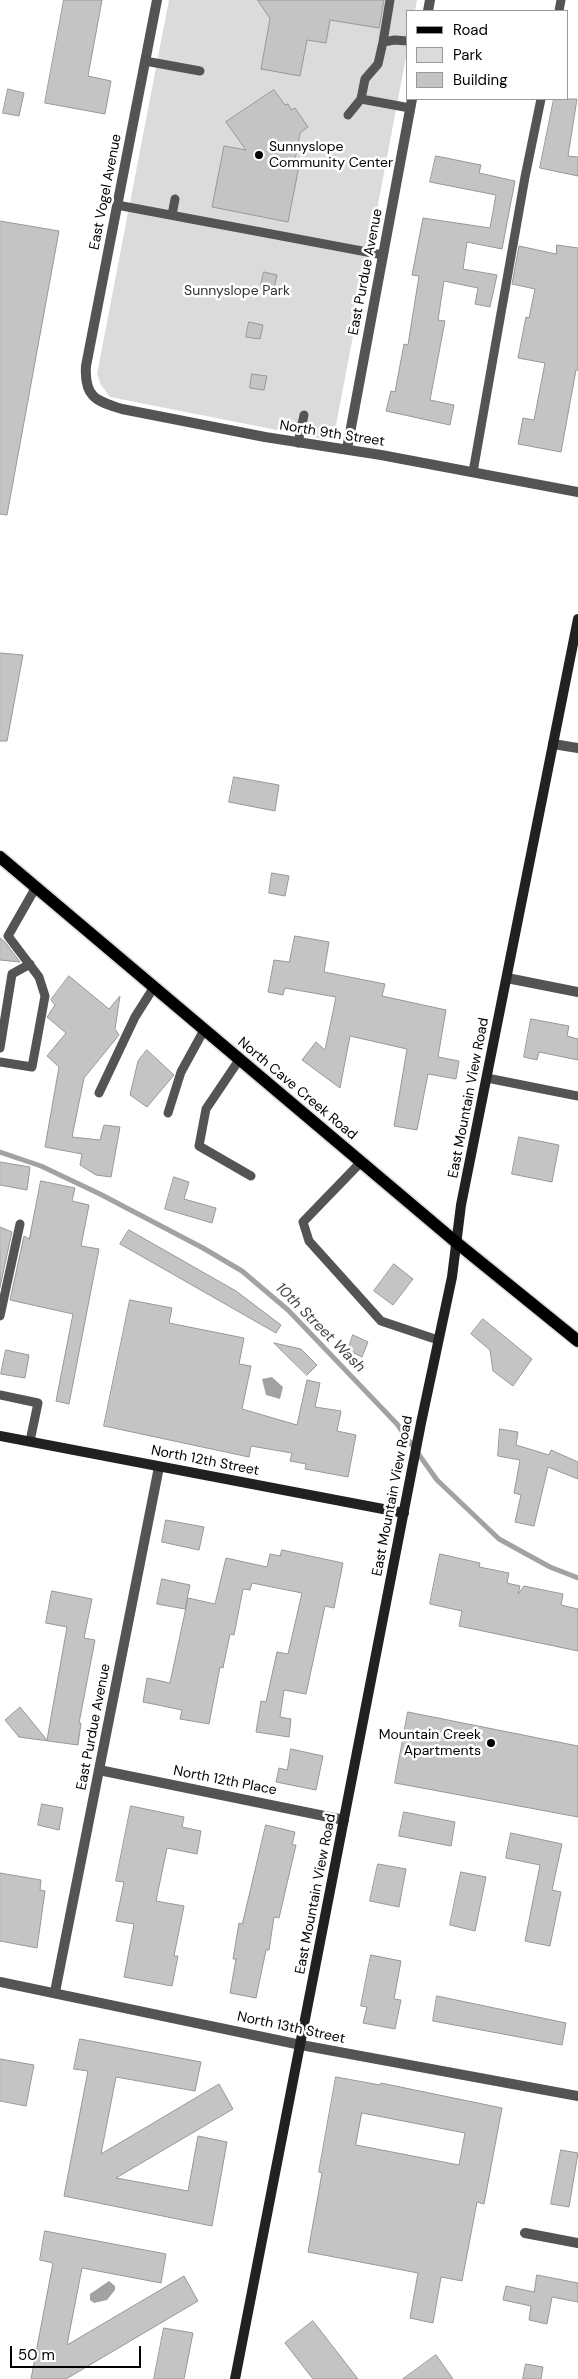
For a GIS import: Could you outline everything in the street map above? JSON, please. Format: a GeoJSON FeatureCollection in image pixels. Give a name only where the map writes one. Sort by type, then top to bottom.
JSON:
{"type":"FeatureCollection","features":[{"type":"Feature","properties":{"kind":"main road","name":"North Cave Creek Road"},"geometry":{"type":"LineString","coordinates":[[0,857],[456,1243],[578,1341]]}},
{"type":"Feature","properties":{"kind":"street","name":"East Vogel Avenue"},"geometry":{"type":"LineString","coordinates":[[88,390],[85,378],[86,366],[157,0]]}},
{"type":"Feature","properties":{"kind":"street","name":"East Purdue Avenue"},"geometry":{"type":"LineString","coordinates":[[347,449],[411,104]]}},
{"type":"Feature","properties":{"kind":"street","name":"North 9th Street"},"geometry":{"type":"LineString","coordinates":[[88,390],[103,403],[122,409],[298,443],[347,449],[578,492]]}},
{"type":"Feature","properties":{"kind":"street","name":"East Mountain View Road"},"geometry":{"type":"LineString","coordinates":[[235,2379],[421,1423],[452,1278],[461,1206],[578,622]]}},
{"type":"Feature","properties":{"kind":"street"},"geometry":{"type":"LineString","coordinates":[[553,744],[578,748]]}},
{"type":"Feature","properties":{"kind":"street"},"geometry":{"type":"LineString","coordinates":[[507,978],[578,992]]}},
{"type":"Feature","properties":{"kind":"street","name":"North 12th Street"},"geometry":{"type":"LineString","coordinates":[[0,1436],[404,1513]]}},
{"type":"Feature","properties":{"kind":"street","name":"East Purdue Avenue"},"geometry":{"type":"LineString","coordinates":[[55,1992],[159,1467]]}},
{"type":"Feature","properties":{"kind":"street","name":"North 12th Place"},"geometry":{"type":"LineString","coordinates":[[99,1770],[344,1820]]}},
{"type":"Feature","properties":{"kind":"street","name":"North 13th Street"},"geometry":{"type":"LineString","coordinates":[[0,1982],[301,2044],[578,2096]]}},
{"type":"Feature","properties":{"kind":"street"},"geometry":{"type":"LineString","coordinates":[[525,2233],[578,2243]]}},
{"type":"Feature","properties":{"kind":"lane"},"geometry":{"type":"LineString","coordinates":[[348,115],[361,99],[365,79],[378,64],[390,0]]}},
{"type":"Feature","properties":{"kind":"lane"},"geometry":{"type":"LineString","coordinates":[[383,42],[406,41]]}},
{"type":"Feature","properties":{"kind":"lane"},"geometry":{"type":"LineString","coordinates":[[145,61],[200,71]]}},
{"type":"Feature","properties":{"kind":"lane"},"geometry":{"type":"LineString","coordinates":[[361,99],[411,104]]}},
{"type":"Feature","properties":{"kind":"lane"},"geometry":{"type":"LineString","coordinates":[[473,472],[524,177],[541,100]]}},
{"type":"Feature","properties":{"kind":"lane"},"geometry":{"type":"LineString","coordinates":[[172,215],[175,199]]}},
{"type":"Feature","properties":{"kind":"lane"},"geometry":{"type":"LineString","coordinates":[[117,205],[383,255]]}},
{"type":"Feature","properties":{"kind":"lane"},"geometry":{"type":"LineString","coordinates":[[298,443],[304,415]]}},
{"type":"Feature","properties":{"kind":"lane"},"geometry":{"type":"LineString","coordinates":[[0,1062],[32,1067],[45,996],[39,977],[8,936],[36,887]]}},
{"type":"Feature","properties":{"kind":"lane"},"geometry":{"type":"LineString","coordinates":[[0,1048],[12,974],[30,964]]}},
{"type":"Feature","properties":{"kind":"lane"},"geometry":{"type":"LineString","coordinates":[[99,1093],[135,1017],[154,987]]}},
{"type":"Feature","properties":{"kind":"lane"},"geometry":{"type":"LineString","coordinates":[[168,1113],[181,1072],[204,1030]]}},
{"type":"Feature","properties":{"kind":"lane"},"geometry":{"type":"LineString","coordinates":[[239,1060],[206,1109],[199,1146],[251,1176]]}},
{"type":"Feature","properties":{"kind":"lane"},"geometry":{"type":"LineString","coordinates":[[487,1078],[578,1096]]}},
{"type":"Feature","properties":{"kind":"lane"},"geometry":{"type":"LineString","coordinates":[[361,1162],[303,1222],[309,1241],[381,1320],[438,1340]]}},
{"type":"Feature","properties":{"kind":"lane"},"geometry":{"type":"LineString","coordinates":[[0,1316],[20,1224]]}},
{"type":"Feature","properties":{"kind":"lane"},"geometry":{"type":"LineString","coordinates":[[0,1394],[38,1403],[30,1441]]}},
{"type":"Feature","properties":{"kind":"green space","name":"Sunnyslope Park"},"geometry":{"type":"Polygon","coordinates":[[[169,0],[417,0],[415,10],[406,10],[406,57],[336,425],[331,434],[322,439],[110,397],[101,385],[97,374],[169,0]]]}},
{"type":"Feature","properties":{"kind":"shaded area"},"geometry":{"type":"Polygon","coordinates":[[[272,1377],[283,1387],[280,1399],[266,1395],[262,1379],[272,1377]]]}},
{"type":"Feature","properties":{"kind":"shaded area"},"geometry":{"type":"Polygon","coordinates":[[[109,2281],[115,2286],[115,2290],[107,2300],[94,2303],[90,2300],[90,2294],[109,2281]]]}},
{"type":"Feature","properties":{"kind":"building"},"geometry":{"type":"Polygon","coordinates":[[[64,0],[102,0],[88,76],[111,81],[105,114],[45,103],[64,0]]]}},
{"type":"Feature","properties":{"kind":"building"},"geometry":{"type":"Polygon","coordinates":[[[258,0],[384,0],[379,28],[330,20],[326,43],[307,40],[300,76],[261,69],[270,19],[258,0]]]}},
{"type":"Feature","properties":{"kind":"building"},"geometry":{"type":"Polygon","coordinates":[[[8,89],[24,93],[19,116],[3,113],[8,89]]]}},
{"type":"Feature","properties":{"kind":"building","name":"Sunnyslope Community Center"},"geometry":{"type":"Polygon","coordinates":[[[274,90],[285,105],[288,104],[291,110],[295,108],[308,127],[300,133],[295,160],[300,161],[288,222],[212,207],[224,146],[246,150],[226,122],[274,90]]]}},
{"type":"Feature","properties":{"kind":"building"},"geometry":{"type":"Polygon","coordinates":[[[577,99],[568,156],[578,157],[578,176],[540,168],[554,100],[577,99]]]}},
{"type":"Feature","properties":{"kind":"building"},"geometry":{"type":"Polygon","coordinates":[[[436,156],[481,165],[479,173],[515,181],[502,249],[467,242],[463,269],[497,275],[490,307],[475,304],[478,288],[444,281],[438,320],[445,321],[430,400],[454,405],[450,425],[386,411],[391,391],[395,392],[404,344],[408,345],[419,276],[412,275],[423,218],[490,228],[496,195],[430,182],[436,156]]]}},
{"type":"Feature","properties":{"kind":"building"},"geometry":{"type":"Polygon","coordinates":[[[0,221],[59,231],[7,515],[0,514],[0,221]]]}},
{"type":"Feature","properties":{"kind":"building"},"geometry":{"type":"Polygon","coordinates":[[[557,245],[578,248],[578,370],[576,370],[561,452],[518,444],[523,418],[534,420],[545,363],[518,358],[526,317],[529,318],[535,289],[512,284],[519,246],[556,254],[557,245]]]}},
{"type":"Feature","properties":{"kind":"building"},"geometry":{"type":"Polygon","coordinates":[[[264,272],[277,275],[274,288],[261,285],[264,272]]]}},
{"type":"Feature","properties":{"kind":"building"},"geometry":{"type":"Polygon","coordinates":[[[249,322],[263,325],[260,339],[246,337],[249,322]]]}},
{"type":"Feature","properties":{"kind":"building"},"geometry":{"type":"Polygon","coordinates":[[[252,374],[267,376],[264,390],[250,388],[252,374]]]}},
{"type":"Feature","properties":{"kind":"building"},"geometry":{"type":"Polygon","coordinates":[[[0,653],[23,655],[7,741],[0,741],[0,653]]]}},
{"type":"Feature","properties":{"kind":"building"},"geometry":{"type":"Polygon","coordinates":[[[234,777],[279,785],[275,811],[229,802],[234,777]]]}},
{"type":"Feature","properties":{"kind":"building"},"geometry":{"type":"Polygon","coordinates":[[[272,873],[289,876],[285,896],[269,893],[272,873]]]}},
{"type":"Feature","properties":{"kind":"building"},"geometry":{"type":"Polygon","coordinates":[[[295,936],[329,942],[324,972],[385,984],[382,996],[446,1010],[438,1057],[459,1061],[456,1079],[428,1074],[417,1130],[394,1126],[407,1049],[350,1036],[340,1088],[302,1060],[316,1042],[325,1050],[336,997],[285,988],[283,995],[268,992],[274,960],[289,962],[295,936]]]}},
{"type":"Feature","properties":{"kind":"building"},"geometry":{"type":"Polygon","coordinates":[[[0,938],[5,942],[20,962],[0,960],[0,938]]]}},
{"type":"Feature","properties":{"kind":"building"},"geometry":{"type":"Polygon","coordinates":[[[69,976],[109,1009],[120,996],[115,1029],[119,1035],[84,1078],[72,1137],[100,1140],[104,1125],[120,1127],[111,1177],[96,1175],[80,1165],[82,1154],[45,1147],[59,1067],[47,1056],[66,1033],[47,1017],[55,1005],[51,1000],[69,976]]]}},
{"type":"Feature","properties":{"kind":"building"},"geometry":{"type":"Polygon","coordinates":[[[531,1019],[569,1026],[567,1036],[578,1039],[578,1060],[539,1052],[537,1060],[524,1057],[531,1019]]]}},
{"type":"Feature","properties":{"kind":"building"},"geometry":{"type":"Polygon","coordinates":[[[147,1050],[174,1075],[147,1107],[130,1095],[138,1061],[147,1050]]]}},
{"type":"Feature","properties":{"kind":"building"},"geometry":{"type":"Polygon","coordinates":[[[519,1137],[559,1145],[552,1182],[512,1174],[519,1137]]]}},
{"type":"Feature","properties":{"kind":"building"},"geometry":{"type":"Polygon","coordinates":[[[0,1162],[30,1167],[27,1190],[0,1185],[0,1162]]]}},
{"type":"Feature","properties":{"kind":"building"},"geometry":{"type":"Polygon","coordinates":[[[174,1177],[189,1182],[184,1199],[216,1208],[212,1223],[165,1209],[174,1177]]]}},
{"type":"Feature","properties":{"kind":"building"},"geometry":{"type":"Polygon","coordinates":[[[41,1181],[75,1188],[72,1201],[89,1205],[81,1246],[99,1249],[69,1404],[56,1401],[73,1314],[10,1300],[24,1236],[29,1239],[41,1181]]]}},
{"type":"Feature","properties":{"kind":"building"},"geometry":{"type":"Polygon","coordinates":[[[0,1227],[12,1232],[0,1287],[0,1227]]]}},
{"type":"Feature","properties":{"kind":"building"},"geometry":{"type":"Polygon","coordinates":[[[129,1230],[236,1291],[281,1325],[276,1333],[120,1244],[129,1230]]]}},
{"type":"Feature","properties":{"kind":"building"},"geometry":{"type":"Polygon","coordinates":[[[394,1264],[413,1279],[393,1305],[374,1291],[394,1264]]]}},
{"type":"Feature","properties":{"kind":"building"},"geometry":{"type":"Polygon","coordinates":[[[130,1300],[172,1308],[169,1323],[244,1338],[239,1364],[251,1366],[242,1409],[297,1425],[307,1380],[320,1383],[315,1407],[341,1411],[337,1431],[356,1435],[348,1477],[305,1469],[306,1464],[290,1461],[292,1453],[251,1446],[249,1457],[104,1426],[130,1300]]]}},
{"type":"Feature","properties":{"kind":"building"},"geometry":{"type":"Polygon","coordinates":[[[483,1319],[532,1359],[513,1386],[493,1371],[490,1350],[471,1334],[483,1319]]]}},
{"type":"Feature","properties":{"kind":"building"},"geometry":{"type":"Polygon","coordinates":[[[353,1335],[368,1342],[362,1357],[348,1350],[353,1335]]]}},
{"type":"Feature","properties":{"kind":"building"},"geometry":{"type":"Polygon","coordinates":[[[274,1343],[301,1349],[317,1365],[307,1375],[274,1343]]]}},
{"type":"Feature","properties":{"kind":"building"},"geometry":{"type":"Polygon","coordinates":[[[6,1350],[29,1355],[25,1378],[1,1374],[6,1350]]]}},
{"type":"Feature","properties":{"kind":"building"},"geometry":{"type":"Polygon","coordinates":[[[500,1429],[518,1432],[516,1445],[549,1455],[551,1450],[578,1462],[578,1479],[548,1467],[534,1526],[515,1522],[521,1495],[514,1493],[520,1460],[498,1456],[500,1429]]]}},
{"type":"Feature","properties":{"kind":"building"},"geometry":{"type":"Polygon","coordinates":[[[166,1520],[204,1527],[199,1550],[162,1542],[166,1520]]]}},
{"type":"Feature","properties":{"kind":"building"},"geometry":{"type":"Polygon","coordinates":[[[282,1550],[343,1563],[334,1608],[325,1606],[306,1694],[284,1690],[280,1717],[291,1719],[289,1737],[256,1732],[261,1701],[266,1702],[277,1652],[288,1654],[302,1593],[252,1583],[250,1590],[243,1589],[234,1635],[230,1634],[223,1668],[220,1667],[209,1724],[180,1719],[182,1710],[143,1702],[147,1678],[170,1683],[188,1598],[215,1604],[226,1558],[267,1567],[270,1554],[280,1556],[282,1550]]]}},
{"type":"Feature","properties":{"kind":"building"},"geometry":{"type":"Polygon","coordinates":[[[440,1554],[480,1563],[479,1567],[509,1573],[507,1583],[520,1586],[518,1594],[524,1586],[563,1594],[561,1605],[578,1609],[578,1651],[459,1626],[462,1611],[430,1604],[440,1554]]]}},
{"type":"Feature","properties":{"kind":"building"},"geometry":{"type":"Polygon","coordinates":[[[162,1579],[190,1585],[185,1609],[157,1604],[162,1579]]]}},
{"type":"Feature","properties":{"kind":"building"},"geometry":{"type":"Polygon","coordinates":[[[52,1591],[92,1599],[84,1638],[95,1640],[79,1723],[81,1723],[78,1745],[19,1737],[5,1720],[20,1707],[47,1740],[67,1627],[46,1623],[52,1591]]]}},
{"type":"Feature","properties":{"kind":"building"},"geometry":{"type":"Polygon","coordinates":[[[408,1712],[578,1746],[578,1817],[395,1783],[408,1712]]]}},
{"type":"Feature","properties":{"kind":"building"},"geometry":{"type":"Polygon","coordinates":[[[291,1749],[323,1756],[316,1790],[276,1782],[279,1768],[287,1770],[291,1749]]]}},
{"type":"Feature","properties":{"kind":"building"},"geometry":{"type":"Polygon","coordinates":[[[42,1804],[63,1808],[59,1830],[38,1825],[42,1804]]]}},
{"type":"Feature","properties":{"kind":"building"},"geometry":{"type":"Polygon","coordinates":[[[131,1806],[184,1817],[182,1827],[201,1831],[197,1854],[167,1848],[156,1901],[184,1906],[174,1956],[178,1956],[172,1986],[124,1977],[134,1924],[116,1921],[124,1882],[116,1881],[131,1806]]]}},
{"type":"Feature","properties":{"kind":"building"},"geometry":{"type":"Polygon","coordinates":[[[404,1812],[455,1822],[451,1846],[399,1836],[404,1812]]]}},
{"type":"Feature","properties":{"kind":"building"},"geometry":{"type":"Polygon","coordinates":[[[266,1825],[295,1832],[292,1845],[296,1845],[279,1918],[274,1917],[269,1950],[266,1950],[256,1998],[230,1993],[236,1959],[233,1959],[239,1923],[242,1924],[266,1825]]]}},
{"type":"Feature","properties":{"kind":"building"},"geometry":{"type":"Polygon","coordinates":[[[511,1833],[562,1844],[552,1890],[561,1892],[550,1946],[525,1941],[540,1865],[506,1858],[511,1833]]]}},
{"type":"Feature","properties":{"kind":"building"},"geometry":{"type":"Polygon","coordinates":[[[378,1864],[406,1869],[399,1907],[370,1901],[378,1864]]]}},
{"type":"Feature","properties":{"kind":"building"},"geometry":{"type":"Polygon","coordinates":[[[461,1872],[486,1877],[475,1931],[450,1925],[461,1872]]]}},
{"type":"Feature","properties":{"kind":"building"},"geometry":{"type":"Polygon","coordinates":[[[0,1873],[41,1880],[40,1890],[45,1891],[37,1948],[0,1941],[0,1873]]]}},
{"type":"Feature","properties":{"kind":"building"},"geometry":{"type":"Polygon","coordinates":[[[371,1955],[401,1961],[394,1999],[401,2000],[395,2029],[363,2023],[367,2007],[361,2006],[371,1955]]]}},
{"type":"Feature","properties":{"kind":"building"},"geometry":{"type":"Polygon","coordinates":[[[437,1996],[566,2023],[562,2045],[433,2021],[437,1996]]]}},
{"type":"Feature","properties":{"kind":"building"},"geometry":{"type":"Polygon","coordinates":[[[80,2039],[201,2062],[195,2091],[116,2077],[101,2154],[219,2084],[233,2109],[116,2178],[188,2191],[198,2136],[227,2142],[212,2226],[64,2196],[88,2071],[74,2069],[80,2039]]]}},
{"type":"Feature","properties":{"kind":"building"},"geometry":{"type":"Polygon","coordinates":[[[0,2059],[34,2065],[26,2106],[0,2101],[0,2059]]]}},
{"type":"Feature","properties":{"kind":"building"},"geometry":{"type":"Polygon","coordinates":[[[336,2077],[380,2085],[381,2083],[502,2108],[484,2204],[477,2202],[462,2281],[441,2277],[433,2323],[410,2318],[418,2273],[308,2252],[322,2173],[319,2172],[336,2077]],[[362,2113],[356,2145],[459,2165],[465,2133],[362,2113]]]}},
{"type":"Feature","properties":{"kind":"building"},"geometry":{"type":"Polygon","coordinates":[[[561,2150],[578,2153],[569,2207],[551,2204],[561,2150]]]}},
{"type":"Feature","properties":{"kind":"building"},"geometry":{"type":"Polygon","coordinates":[[[45,2231],[166,2254],[161,2283],[82,2268],[67,2345],[184,2276],[198,2301],[66,2379],[31,2379],[53,2263],[40,2260],[45,2231]]]}},
{"type":"Feature","properties":{"kind":"building"},"geometry":{"type":"Polygon","coordinates":[[[537,2275],[578,2283],[578,2302],[552,2297],[547,2324],[529,2320],[531,2306],[503,2300],[506,2286],[534,2292],[537,2275]]]}},
{"type":"Feature","properties":{"kind":"building"},"geometry":{"type":"Polygon","coordinates":[[[313,2321],[358,2379],[313,2379],[285,2343],[313,2321]]]}},
{"type":"Feature","properties":{"kind":"building"},"geometry":{"type":"Polygon","coordinates":[[[164,2328],[193,2333],[184,2379],[154,2379],[164,2328]]]}},
{"type":"Feature","properties":{"kind":"building"},"geometry":{"type":"Polygon","coordinates":[[[436,2355],[453,2379],[403,2379],[436,2355]]]}},
{"type":"Feature","properties":{"kind":"building"},"geometry":{"type":"Polygon","coordinates":[[[526,2364],[543,2367],[541,2379],[523,2379],[526,2364]]]}},
{"type":"Feature","properties":{"kind":"waterway","name":"10th Street Wash"},"geometry":{"type":"LineString","coordinates":[[0,1152],[41,1166],[100,1194],[203,1248],[242,1271],[288,1310],[397,1424],[437,1480],[499,1539],[550,1567],[578,1578]]}},
{"type":"Feature","properties":{"kind":"place","name":"Sunnyslope Community Center"},"geometry":{"type":"Point","coordinates":[259,155]}},
{"type":"Feature","properties":{"kind":"place","name":"Mountain Creek Apartments"},"geometry":{"type":"Point","coordinates":[491,1743]}}]}
